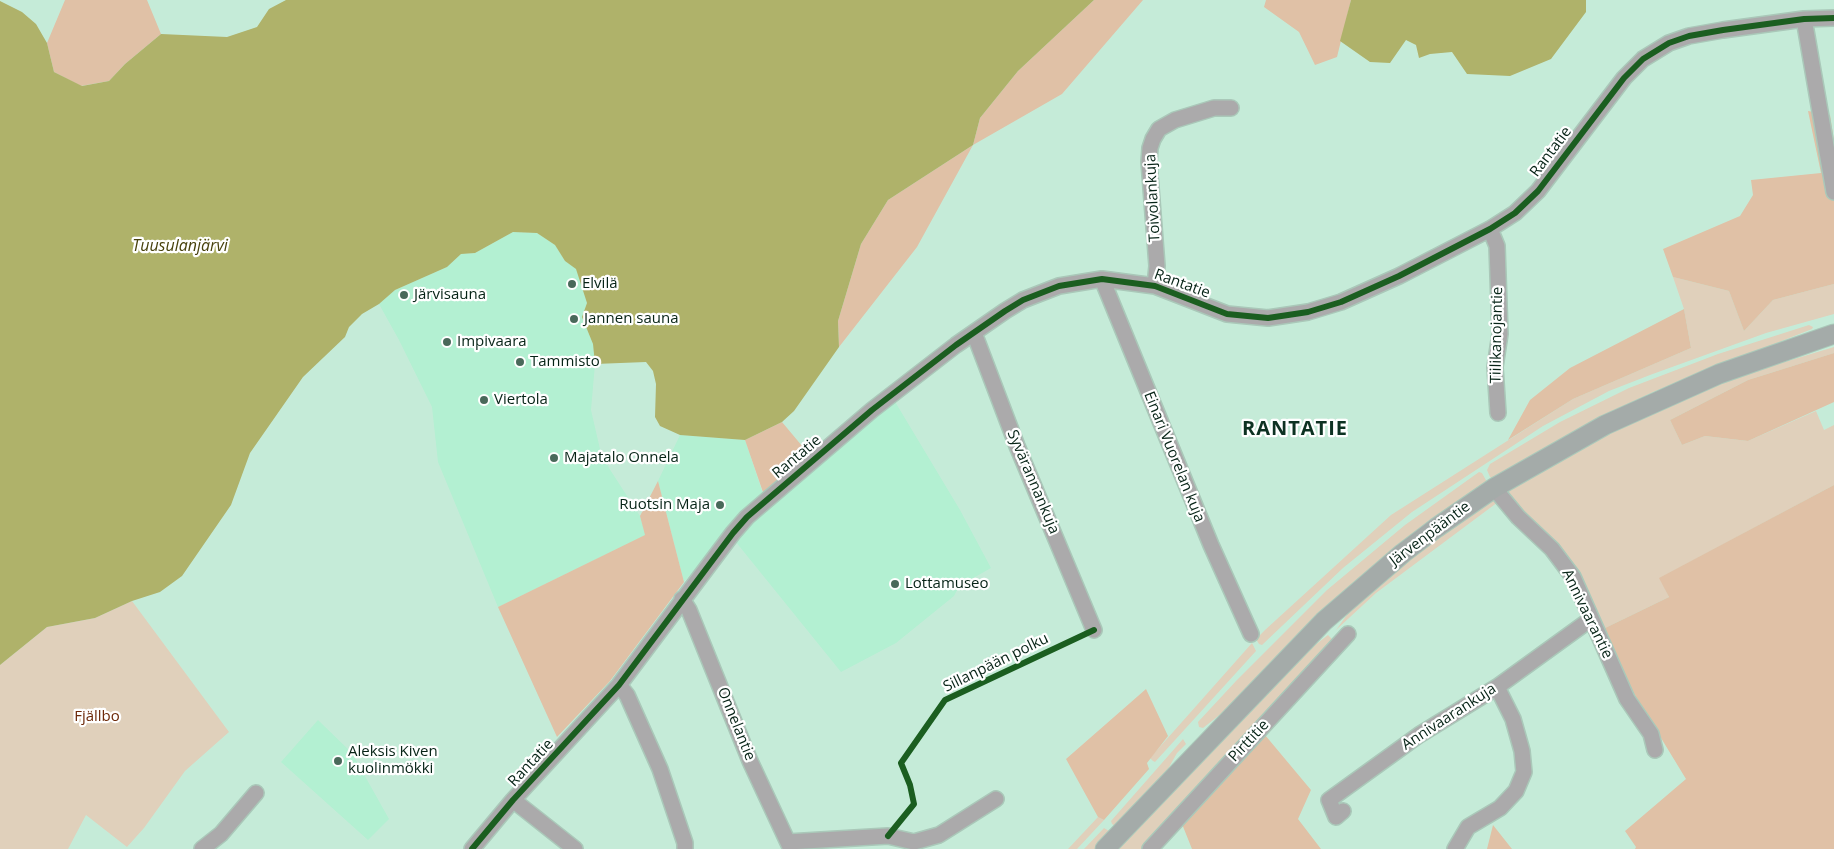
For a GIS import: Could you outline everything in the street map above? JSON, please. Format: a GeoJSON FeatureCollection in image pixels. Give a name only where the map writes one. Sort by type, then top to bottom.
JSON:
{"type":"FeatureCollection","features":[{"type":"Feature","properties":{"kind":"main road","name":"Järvenpääntie"},"geometry":{"type":"LineString","coordinates":[[1105,849],[1324,621],[1403,553],[1494,488],[1568,444],[1633,411],[1719,374],[1834,334]]}},
{"type":"Feature","properties":{"kind":"street","name":"Rantatie"},"geometry":{"type":"LineString","coordinates":[[472,849],[513,800],[619,685],[733,533],[768,498],[872,410],[974,333],[1023,300],[1059,286],[1102,279],[1155,286],[1227,314],[1268,318],[1300,313],[1341,302],[1398,276],[1490,229],[1515,213],[1538,190],[1612,91],[1643,59],[1670,43],[1689,36],[1804,19],[1834,18]]}},
{"type":"Feature","properties":{"kind":"street"},"geometry":{"type":"LineString","coordinates":[[1804,19],[1834,192]]}},
{"type":"Feature","properties":{"kind":"street","name":"Toivolankuja"},"geometry":{"type":"LineString","coordinates":[[1155,286],[1157,266],[1149,162],[1153,139],[1159,129],[1175,120],[1214,108],[1231,108]]}},
{"type":"Feature","properties":{"kind":"street","name":"Tiilikanojantie"},"geometry":{"type":"LineString","coordinates":[[1490,229],[1497,246],[1500,334],[1495,367],[1498,413]]}},
{"type":"Feature","properties":{"kind":"street","name":"Einari Vuorelan kuja"},"geometry":{"type":"LineString","coordinates":[[1102,279],[1211,546],[1251,634]]}},
{"type":"Feature","properties":{"kind":"street","name":"Syvärannankuja"},"geometry":{"type":"LineString","coordinates":[[974,333],[1017,446],[1094,630]]}},
{"type":"Feature","properties":{"kind":"street","name":"Annivaarantie"},"geometry":{"type":"LineString","coordinates":[[1494,488],[1518,517],[1552,549],[1573,577],[1627,699],[1651,734],[1655,750]]}},
{"type":"Feature","properties":{"kind":"street","name":"Onnelantie"},"geometry":{"type":"LineString","coordinates":[[682,599],[689,610],[750,761],[789,845]]}},
{"type":"Feature","properties":{"kind":"street","name":"Annivaarankuja"},"geometry":{"type":"LineString","coordinates":[[1343,811],[1336,817],[1329,800],[1419,735],[1497,687],[1592,619]]}},
{"type":"Feature","properties":{"kind":"street","name":"Pirttitie"},"geometry":{"type":"LineString","coordinates":[[1150,849],[1348,634]]}},
{"type":"Feature","properties":{"kind":"street"},"geometry":{"type":"LineString","coordinates":[[619,685],[627,695],[660,769],[685,843],[685,849]]}},
{"type":"Feature","properties":{"kind":"street"},"geometry":{"type":"LineString","coordinates":[[1455,849],[1468,827],[1500,808],[1516,791],[1524,772],[1522,751],[1513,719],[1497,687]]}},
{"type":"Feature","properties":{"kind":"street"},"geometry":{"type":"LineString","coordinates":[[202,849],[222,834],[256,793]]}},
{"type":"Feature","properties":{"kind":"street"},"geometry":{"type":"LineString","coordinates":[[789,845],[888,836],[914,842],[939,834],[996,799]]}},
{"type":"Feature","properties":{"kind":"street"},"geometry":{"type":"LineString","coordinates":[[513,800],[575,849]]}},
{"type":"Feature","properties":{"kind":"shaded area"},"geometry":{"type":"Polygon","coordinates":[[[65,0],[147,0],[161,34],[125,64],[109,81],[81,86],[54,72],[47,43],[65,0]]]}},
{"type":"Feature","properties":{"kind":"shaded area"},"geometry":{"type":"Polygon","coordinates":[[[1094,0],[1143,0],[1062,94],[973,145],[980,118],[1018,71],[1094,0]]]}},
{"type":"Feature","properties":{"kind":"shaded area"},"geometry":{"type":"Polygon","coordinates":[[[1266,0],[1351,0],[1337,57],[1315,65],[1299,32],[1264,7],[1266,0]]]}},
{"type":"Feature","properties":{"kind":"shaded area"},"geometry":{"type":"Polygon","coordinates":[[[1808,111],[1830,115],[1834,141],[1834,284],[1773,300],[1744,331],[1729,291],[1673,277],[1663,249],[1740,216],[1753,195],[1751,180],[1821,173],[1808,111]]]}},
{"type":"Feature","properties":{"kind":"shaded area"},"geometry":{"type":"Polygon","coordinates":[[[973,145],[917,247],[839,347],[838,321],[861,244],[888,200],[973,145]]]}},
{"type":"Feature","properties":{"kind":"shaded area"},"geometry":{"type":"Polygon","coordinates":[[[513,232],[537,233],[555,245],[565,261],[576,268],[587,303],[582,317],[593,344],[595,364],[591,410],[600,449],[609,468],[640,516],[646,535],[498,607],[438,462],[432,407],[379,304],[395,290],[447,267],[461,254],[475,253],[513,232]]]}},
{"type":"Feature","properties":{"kind":"shaded area"},"geometry":{"type":"Polygon","coordinates":[[[1684,309],[1691,348],[1573,399],[1508,440],[1530,400],[1570,368],[1684,309]]]}},
{"type":"Feature","properties":{"kind":"shaded area"},"geometry":{"type":"Polygon","coordinates":[[[1834,353],[1834,402],[1748,441],[1705,436],[1682,445],[1670,420],[1748,380],[1834,353]]]}},
{"type":"Feature","properties":{"kind":"shaded area"},"geometry":{"type":"Polygon","coordinates":[[[891,395],[960,510],[991,568],[959,586],[954,596],[896,643],[841,672],[727,531],[684,582],[658,481],[680,435],[745,440],[764,497],[891,395]]]}},
{"type":"Feature","properties":{"kind":"shaded area"},"geometry":{"type":"Polygon","coordinates":[[[782,422],[813,459],[765,498],[745,440],[782,422]]]}},
{"type":"Feature","properties":{"kind":"shaded area"},"geometry":{"type":"Polygon","coordinates":[[[658,481],[684,582],[610,681],[557,737],[498,607],[645,535],[640,516],[658,481]]]}},
{"type":"Feature","properties":{"kind":"shaded area"},"geometry":{"type":"Polygon","coordinates":[[[1834,485],[1834,849],[1635,849],[1636,847],[1625,831],[1686,779],[1636,697],[1601,630],[1669,597],[1659,578],[1834,485]]]}},
{"type":"Feature","properties":{"kind":"shaded area"},"geometry":{"type":"Polygon","coordinates":[[[1146,689],[1168,736],[1147,763],[1149,769],[1104,820],[1098,817],[1066,759],[1146,689]]]}},
{"type":"Feature","properties":{"kind":"shaded area"},"geometry":{"type":"Polygon","coordinates":[[[318,720],[352,753],[389,819],[368,840],[281,762],[318,720]]]}},
{"type":"Feature","properties":{"kind":"shaded area"},"geometry":{"type":"Polygon","coordinates":[[[1265,735],[1311,790],[1298,819],[1321,849],[1192,849],[1182,824],[1265,735]]]}},
{"type":"Feature","properties":{"kind":"shaded area"},"geometry":{"type":"Polygon","coordinates":[[[1493,825],[1512,849],[1487,849],[1493,825]]]}},
{"type":"Feature","properties":{"kind":"green space"},"geometry":{"type":"Polygon","coordinates":[[[1673,277],[1729,291],[1744,331],[1773,300],[1834,284],[1834,314],[1766,333],[1650,375],[1609,391],[1543,426],[1412,512],[1343,568],[1262,645],[1259,644],[1256,639],[1265,630],[1391,515],[1573,399],[1691,348],[1684,309],[1673,277]]]}},
{"type":"Feature","properties":{"kind":"green space"},"geometry":{"type":"Polygon","coordinates":[[[1809,325],[1813,327],[1812,329],[1653,392],[1594,420],[1493,479],[1490,477],[1487,470],[1490,464],[1560,422],[1629,388],[1718,354],[1809,325]]]}},
{"type":"Feature","properties":{"kind":"green space"},"geometry":{"type":"Polygon","coordinates":[[[1834,347],[1834,353],[1748,380],[1670,420],[1682,445],[1705,436],[1748,441],[1816,411],[1824,430],[1834,425],[1834,485],[1660,578],[1669,597],[1601,630],[1578,574],[1559,546],[1522,513],[1506,492],[1508,489],[1582,446],[1701,390],[1748,373],[1834,347]]]}},
{"type":"Feature","properties":{"kind":"green space"},"geometry":{"type":"Polygon","coordinates":[[[1479,472],[1482,473],[1487,482],[1299,633],[1222,713],[1203,728],[1199,727],[1198,722],[1236,681],[1327,590],[1405,525],[1479,472]]]}},
{"type":"Feature","properties":{"kind":"green space"},"geometry":{"type":"Polygon","coordinates":[[[1487,502],[1498,502],[1376,593],[1336,630],[1354,605],[1429,544],[1487,502]]]}},
{"type":"Feature","properties":{"kind":"green space","name":"Fjällbo"},"geometry":{"type":"Polygon","coordinates":[[[132,601],[229,732],[185,771],[144,828],[127,847],[86,815],[68,849],[0,849],[0,665],[47,627],[95,618],[132,601]]]}},
{"type":"Feature","properties":{"kind":"green space"},"geometry":{"type":"Polygon","coordinates":[[[1328,635],[1333,640],[1146,849],[1118,849],[1297,659],[1328,635]]]}},
{"type":"Feature","properties":{"kind":"green space"},"geometry":{"type":"Polygon","coordinates":[[[1252,643],[1256,651],[1155,762],[1153,761],[1150,758],[1252,643]]]}},
{"type":"Feature","properties":{"kind":"green space"},"geometry":{"type":"Polygon","coordinates":[[[1183,739],[1186,744],[1177,753],[1168,769],[1115,826],[1112,824],[1111,821],[1183,739]]]}},
{"type":"Feature","properties":{"kind":"green space"},"geometry":{"type":"Polygon","coordinates":[[[1098,817],[1104,820],[1077,849],[1068,849],[1098,817]]]}},
{"type":"Feature","properties":{"kind":"green space"},"geometry":{"type":"Polygon","coordinates":[[[1104,828],[1109,831],[1109,834],[1095,849],[1084,849],[1104,828]]]}},
{"type":"Feature","properties":{"kind":"water","name":"Tuusulanjärvi"},"geometry":{"type":"Polygon","coordinates":[[[286,0],[1094,0],[1018,71],[980,118],[973,145],[888,200],[861,244],[838,321],[839,347],[794,411],[782,422],[745,440],[680,435],[660,426],[655,417],[656,384],[653,371],[646,362],[595,364],[593,344],[582,317],[587,303],[576,269],[565,261],[555,245],[537,233],[513,232],[475,253],[461,254],[447,267],[395,290],[379,304],[362,314],[349,327],[345,337],[303,377],[250,453],[231,505],[182,576],[160,592],[132,601],[95,618],[47,627],[0,665],[0,1],[22,12],[36,24],[47,43],[54,72],[82,86],[109,81],[125,64],[161,34],[227,37],[257,27],[269,9],[286,0]]]}},
{"type":"Feature","properties":{"kind":"water"},"geometry":{"type":"Polygon","coordinates":[[[1351,0],[1586,0],[1586,12],[1551,59],[1510,76],[1467,74],[1452,52],[1430,54],[1419,58],[1416,45],[1406,40],[1390,63],[1370,62],[1340,41],[1351,0]]]}},
{"type":"Feature","properties":{"kind":"cycle path"},"geometry":{"type":"LineString","coordinates":[[472,849],[513,800],[619,685],[747,517],[872,410],[956,345],[1023,300],[1059,286],[1102,279],[1155,286],[1227,314],[1268,318],[1308,312],[1341,302],[1399,276],[1490,229],[1515,213],[1538,191],[1624,78],[1643,59],[1669,43],[1689,36],[1723,30],[1804,19],[1834,18]]}},
{"type":"Feature","properties":{"kind":"cycle path","name":"Sillanpään polku"},"geometry":{"type":"LineString","coordinates":[[888,836],[914,804],[910,785],[901,763],[945,700],[1094,630]]}},
{"type":"Feature","properties":{"kind":"place","name":"Elvilä"},"geometry":{"type":"Point","coordinates":[572,284]}},
{"type":"Feature","properties":{"kind":"place","name":"Järvisauna"},"geometry":{"type":"Point","coordinates":[404,295]}},
{"type":"Feature","properties":{"kind":"place","name":"Jannen sauna"},"geometry":{"type":"Point","coordinates":[574,319]}},
{"type":"Feature","properties":{"kind":"place","name":"Impivaara"},"geometry":{"type":"Point","coordinates":[447,342]}},
{"type":"Feature","properties":{"kind":"place","name":"Tammisto"},"geometry":{"type":"Point","coordinates":[520,362]}},
{"type":"Feature","properties":{"kind":"place","name":"Viertola"},"geometry":{"type":"Point","coordinates":[484,400]}},
{"type":"Feature","properties":{"kind":"place","name":"Majatalo Onnela"},"geometry":{"type":"Point","coordinates":[554,458]}},
{"type":"Feature","properties":{"kind":"place","name":"Ruotsin Maja"},"geometry":{"type":"Point","coordinates":[720,505]}},
{"type":"Feature","properties":{"kind":"place","name":"Lottamuseo"},"geometry":{"type":"Point","coordinates":[895,584]}},
{"type":"Feature","properties":{"kind":"place","name":"Aleksis Kiven kuolinmökki"},"geometry":{"type":"Point","coordinates":[338,761]}},
{"type":"Feature","properties":{"kind":"district","name":"RANTATIE"},"geometry":{"type":"Point","coordinates":[1295,429]}}]}
